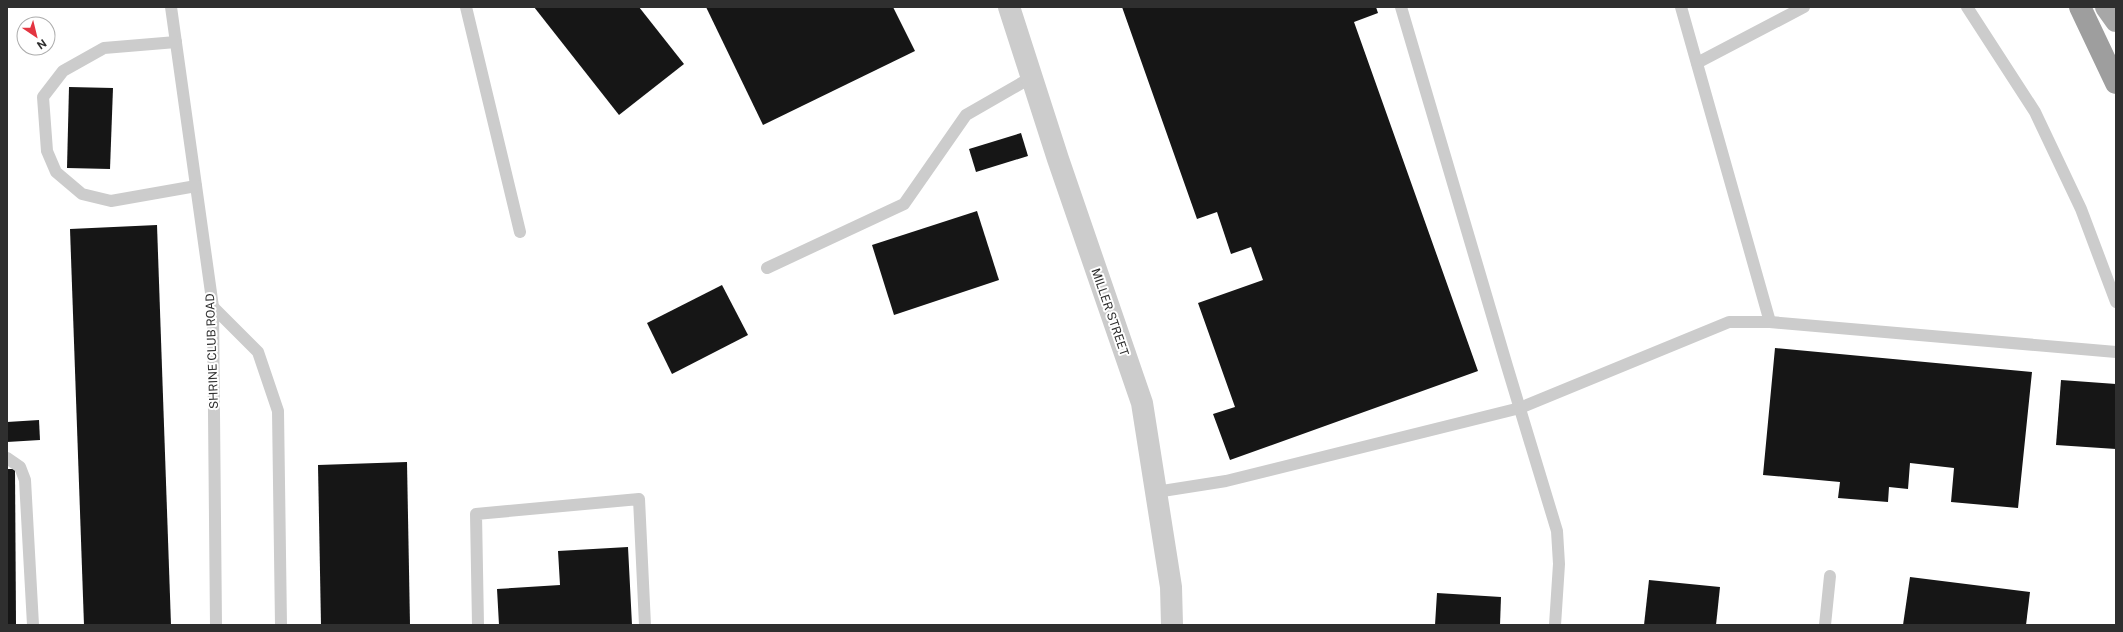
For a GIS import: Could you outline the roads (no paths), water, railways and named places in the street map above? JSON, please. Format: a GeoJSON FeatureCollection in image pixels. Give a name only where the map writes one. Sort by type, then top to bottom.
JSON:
{"type":"FeatureCollection","features":[{"type":"Feature","properties":{"kind":"highway"},"geometry":{"type":"LineString","coordinates":[[2080,7],[2116,83]]}},
{"type":"Feature","properties":{"kind":"main road"},"geometry":{"type":"LineString","coordinates":[[2106,7],[2116,21]]}},
{"type":"Feature","properties":{"kind":"street","name":"MILLER STREET"},"geometry":{"type":"LineString","coordinates":[[1009,7],[1142,403],[1171,587],[1172,625]]}},
{"type":"Feature","properties":{"kind":"lane","name":"SHRINE CLUB ROAD"},"geometry":{"type":"LineString","coordinates":[[172,7],[212,307],[216,625]]}},
{"type":"Feature","properties":{"kind":"lane"},"geometry":{"type":"LineString","coordinates":[[466,7],[520,232]]}},
{"type":"Feature","properties":{"kind":"lane"},"geometry":{"type":"LineString","coordinates":[[1402,7],[1557,531],[1559,564],[1555,625]]}},
{"type":"Feature","properties":{"kind":"lane"},"geometry":{"type":"LineString","coordinates":[[1681,7],[1770,322]]}},
{"type":"Feature","properties":{"kind":"lane"},"geometry":{"type":"LineString","coordinates":[[1697,63],[1804,7]]}},
{"type":"Feature","properties":{"kind":"lane"},"geometry":{"type":"LineString","coordinates":[[1967,7],[2035,112],[2081,209],[2116,302]]}},
{"type":"Feature","properties":{"kind":"lane"},"geometry":{"type":"LineString","coordinates":[[176,42],[104,48],[63,71],[44,97],[47,151],[56,172],[82,194],[111,201],[196,186]]}},
{"type":"Feature","properties":{"kind":"lane"},"geometry":{"type":"LineString","coordinates":[[767,268],[904,204],[966,115],[1032,77]]}},
{"type":"Feature","properties":{"kind":"lane"},"geometry":{"type":"LineString","coordinates":[[212,307],[258,352],[278,411],[281,625]]}},
{"type":"Feature","properties":{"kind":"lane"},"geometry":{"type":"LineString","coordinates":[[1156,492],[1226,481],[1520,408],[1729,322],[1770,322],[2116,352]]}},
{"type":"Feature","properties":{"kind":"lane"},"geometry":{"type":"LineString","coordinates":[[7,458],[20,467],[25,480],[33,625]]}},
{"type":"Feature","properties":{"kind":"lane"},"geometry":{"type":"LineString","coordinates":[[478,625],[476,514],[639,499],[645,625]]}},
{"type":"Feature","properties":{"kind":"lane"},"geometry":{"type":"LineString","coordinates":[[1825,625],[1830,576]]}}]}
